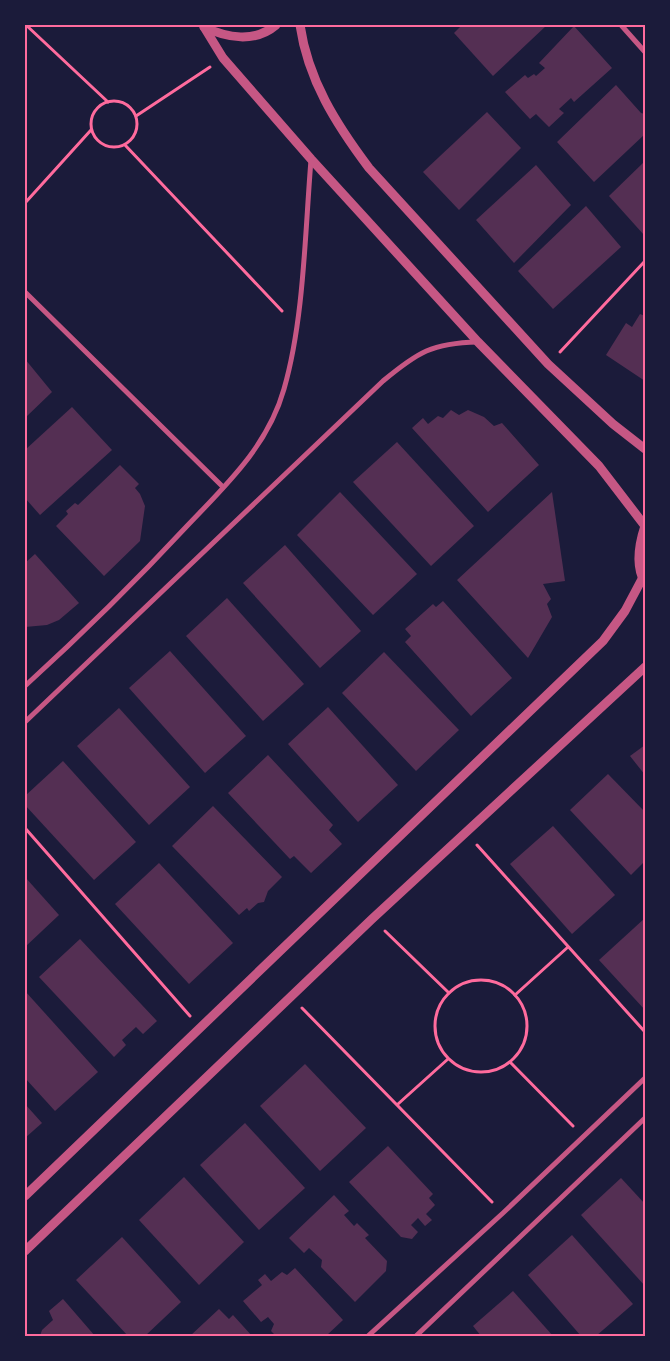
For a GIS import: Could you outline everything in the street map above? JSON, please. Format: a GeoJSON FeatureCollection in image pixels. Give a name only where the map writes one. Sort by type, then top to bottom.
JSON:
{"type":"FeatureCollection","features":[{"type":"Feature","properties":{"kind":"street"},"geometry":{"type":"LineString","coordinates":[[203,26],[220,35],[238,38],[256,35],[276,25]]}},
{"type":"Feature","properties":{"kind":"street"},"geometry":{"type":"LineString","coordinates":[[300,25],[303,47],[314,79],[326,105],[369,168],[548,364],[612,424],[645,449]]}},
{"type":"Feature","properties":{"kind":"street"},"geometry":{"type":"LineString","coordinates":[[621,25],[645,52]]}},
{"type":"Feature","properties":{"kind":"street"},"geometry":{"type":"LineString","coordinates":[[25,1196],[596,648],[625,612],[644,581],[638,561],[645,526],[599,466],[478,342],[311,160],[223,58],[203,26]]}},
{"type":"Feature","properties":{"kind":"street"},"geometry":{"type":"LineString","coordinates":[[25,686],[78,638],[223,487],[249,459],[269,429],[284,389],[297,326],[311,160]]}},
{"type":"Feature","properties":{"kind":"street"},"geometry":{"type":"LineString","coordinates":[[25,292],[223,487]]}},
{"type":"Feature","properties":{"kind":"street"},"geometry":{"type":"LineString","coordinates":[[26,719],[396,371],[429,348],[451,343],[478,342]]}},
{"type":"Feature","properties":{"kind":"street"},"geometry":{"type":"LineString","coordinates":[[25,1251],[372,919],[645,667]]}},
{"type":"Feature","properties":{"kind":"street"},"geometry":{"type":"LineString","coordinates":[[368,1336],[503,1213],[645,1078]]}},
{"type":"Feature","properties":{"kind":"street"},"geometry":{"type":"LineString","coordinates":[[416,1336],[645,1118]]}},
{"type":"Feature","properties":{"kind":"path"},"geometry":{"type":"LineString","coordinates":[[26,25],[108,102]]}},
{"type":"Feature","properties":{"kind":"path"},"geometry":{"type":"LineString","coordinates":[[136,116],[223,58]]}},
{"type":"Feature","properties":{"kind":"path"},"geometry":{"type":"LineString","coordinates":[[108,102],[125,103],[136,116],[138,127],[134,138],[125,145],[108,148],[94,138],[90,121],[93,112],[100,105],[108,102]]}},
{"type":"Feature","properties":{"kind":"path"},"geometry":{"type":"LineString","coordinates":[[25,203],[91,130]]}},
{"type":"Feature","properties":{"kind":"path"},"geometry":{"type":"LineString","coordinates":[[125,145],[297,326]]}},
{"type":"Feature","properties":{"kind":"path"},"geometry":{"type":"LineString","coordinates":[[548,364],[645,261]]}},
{"type":"Feature","properties":{"kind":"path"},"geometry":{"type":"LineString","coordinates":[[25,828],[200,1028]]}},
{"type":"Feature","properties":{"kind":"path"},"geometry":{"type":"LineString","coordinates":[[466,832],[645,1032]]}},
{"type":"Feature","properties":{"kind":"path"},"geometry":{"type":"LineString","coordinates":[[372,919],[449,993]]}},
{"type":"Feature","properties":{"kind":"path"},"geometry":{"type":"LineString","coordinates":[[515,995],[568,947]]}},
{"type":"Feature","properties":{"kind":"path"},"geometry":{"type":"LineString","coordinates":[[482,980],[495,982],[515,995],[525,1013],[526,1035],[523,1045],[510,1062],[490,1072],[479,1073],[468,1071],[448,1059],[436,1038],[435,1026],[436,1014],[449,993],[459,986],[482,980]]}},
{"type":"Feature","properties":{"kind":"path"},"geometry":{"type":"LineString","coordinates":[[291,997],[503,1213]]}},
{"type":"Feature","properties":{"kind":"path"},"geometry":{"type":"LineString","coordinates":[[398,1104],[448,1059]]}},
{"type":"Feature","properties":{"kind":"path"},"geometry":{"type":"LineString","coordinates":[[510,1062],[584,1136]]}},
{"type":"Feature","properties":{"kind":"building"},"geometry":{"type":"Polygon","coordinates":[[[462,25],[547,25],[493,76],[454,33],[462,25]]]}},
{"type":"Feature","properties":{"kind":"building"},"geometry":{"type":"Polygon","coordinates":[[[574,26],[612,68],[574,102],[571,98],[559,109],[564,113],[549,127],[536,114],[530,119],[505,92],[525,75],[528,78],[534,74],[536,76],[545,68],[539,63],[574,26]]]}},
{"type":"Feature","properties":{"kind":"building"},"geometry":{"type":"Polygon","coordinates":[[[616,85],[641,113],[645,114],[645,134],[594,182],[557,142],[616,85]]]}},
{"type":"Feature","properties":{"kind":"building"},"geometry":{"type":"Polygon","coordinates":[[[487,112],[521,148],[459,210],[423,172],[487,112]]]}},
{"type":"Feature","properties":{"kind":"building"},"geometry":{"type":"Polygon","coordinates":[[[645,161],[645,234],[644,235],[609,196],[645,161]]]}},
{"type":"Feature","properties":{"kind":"building"},"geometry":{"type":"Polygon","coordinates":[[[536,165],[571,205],[514,263],[476,220],[536,165]]]}},
{"type":"Feature","properties":{"kind":"building"},"geometry":{"type":"Polygon","coordinates":[[[586,206],[621,247],[553,309],[518,271],[586,206]]]}},
{"type":"Feature","properties":{"kind":"building"},"geometry":{"type":"Polygon","coordinates":[[[640,314],[645,316],[645,381],[606,355],[626,323],[632,327],[640,314]]]}},
{"type":"Feature","properties":{"kind":"building"},"geometry":{"type":"Polygon","coordinates":[[[25,359],[52,392],[25,418],[25,359]]]}},
{"type":"Feature","properties":{"kind":"building"},"geometry":{"type":"Polygon","coordinates":[[[72,407],[112,450],[40,515],[25,498],[25,450],[72,407]]]}},
{"type":"Feature","properties":{"kind":"building"},"geometry":{"type":"Polygon","coordinates":[[[451,410],[459,415],[468,410],[484,417],[494,426],[502,423],[539,465],[488,512],[412,428],[423,418],[428,424],[438,416],[443,418],[451,410]]]}},
{"type":"Feature","properties":{"kind":"building"},"geometry":{"type":"Polygon","coordinates":[[[397,442],[474,526],[431,566],[353,482],[397,442]]]}},
{"type":"Feature","properties":{"kind":"building"},"geometry":{"type":"Polygon","coordinates":[[[120,465],[139,484],[135,488],[145,506],[140,541],[104,576],[56,526],[68,514],[66,511],[75,503],[78,505],[120,465]]]}},
{"type":"Feature","properties":{"kind":"building"},"geometry":{"type":"Polygon","coordinates":[[[340,492],[417,574],[373,615],[297,535],[340,492]]]}},
{"type":"Feature","properties":{"kind":"building"},"geometry":{"type":"Polygon","coordinates":[[[552,492],[565,581],[543,584],[551,599],[547,604],[552,617],[528,658],[457,580],[552,492]]]}},
{"type":"Feature","properties":{"kind":"building"},"geometry":{"type":"Polygon","coordinates":[[[285,545],[361,631],[320,668],[243,583],[285,545]]]}},
{"type":"Feature","properties":{"kind":"building"},"geometry":{"type":"Polygon","coordinates":[[[35,554],[79,603],[59,620],[47,625],[25,627],[25,563],[35,554]]]}},
{"type":"Feature","properties":{"kind":"building"},"geometry":{"type":"Polygon","coordinates":[[[227,598],[304,684],[263,721],[186,636],[227,598]]]}},
{"type":"Feature","properties":{"kind":"building"},"geometry":{"type":"Polygon","coordinates":[[[443,601],[512,678],[471,716],[405,642],[411,636],[405,629],[433,604],[436,607],[443,601]]]}},
{"type":"Feature","properties":{"kind":"building"},"geometry":{"type":"Polygon","coordinates":[[[170,651],[246,736],[205,773],[129,688],[170,651]]]}},
{"type":"Feature","properties":{"kind":"building"},"geometry":{"type":"Polygon","coordinates":[[[384,652],[459,730],[416,771],[342,693],[384,652]]]}},
{"type":"Feature","properties":{"kind":"building"},"geometry":{"type":"Polygon","coordinates":[[[328,707],[398,785],[358,822],[288,744],[328,707]]]}},
{"type":"Feature","properties":{"kind":"building"},"geometry":{"type":"Polygon","coordinates":[[[119,708],[190,787],[149,825],[77,746],[119,708]]]}},
{"type":"Feature","properties":{"kind":"building"},"geometry":{"type":"Polygon","coordinates":[[[645,745],[645,775],[630,756],[645,745]]]}},
{"type":"Feature","properties":{"kind":"building"},"geometry":{"type":"Polygon","coordinates":[[[268,755],[333,825],[329,830],[342,844],[311,873],[294,856],[290,859],[228,793],[268,755]]]}},
{"type":"Feature","properties":{"kind":"building"},"geometry":{"type":"Polygon","coordinates":[[[63,761],[136,842],[94,880],[25,805],[25,796],[63,761]]]}},
{"type":"Feature","properties":{"kind":"building"},"geometry":{"type":"Polygon","coordinates":[[[608,774],[645,812],[645,861],[631,875],[570,810],[608,774]]]}},
{"type":"Feature","properties":{"kind":"building"},"geometry":{"type":"Polygon","coordinates":[[[213,806],[282,877],[268,891],[264,902],[258,903],[249,911],[247,908],[239,915],[172,846],[213,806]]]}},
{"type":"Feature","properties":{"kind":"building"},"geometry":{"type":"Polygon","coordinates":[[[553,826],[615,895],[572,934],[510,864],[553,826]]]}},
{"type":"Feature","properties":{"kind":"building"},"geometry":{"type":"Polygon","coordinates":[[[159,863],[233,943],[189,984],[115,904],[159,863]]]}},
{"type":"Feature","properties":{"kind":"building"},"geometry":{"type":"Polygon","coordinates":[[[25,877],[59,915],[25,947],[25,877]]]}},
{"type":"Feature","properties":{"kind":"building"},"geometry":{"type":"Polygon","coordinates":[[[645,918],[645,1010],[599,960],[645,918]]]}},
{"type":"Feature","properties":{"kind":"building"},"geometry":{"type":"Polygon","coordinates":[[[80,939],[157,1021],[143,1034],[136,1027],[122,1040],[126,1045],[114,1057],[39,977],[80,939]]]}},
{"type":"Feature","properties":{"kind":"building"},"geometry":{"type":"Polygon","coordinates":[[[25,991],[98,1072],[55,1111],[25,1078],[25,991]]]}},
{"type":"Feature","properties":{"kind":"building"},"geometry":{"type":"Polygon","coordinates":[[[305,1064],[366,1128],[320,1171],[260,1106],[305,1064]]]}},
{"type":"Feature","properties":{"kind":"building"},"geometry":{"type":"Polygon","coordinates":[[[25,1104],[42,1123],[25,1138],[25,1104]]]}},
{"type":"Feature","properties":{"kind":"building"},"geometry":{"type":"Polygon","coordinates":[[[245,1123],[305,1188],[259,1230],[200,1165],[245,1123]]]}},
{"type":"Feature","properties":{"kind":"building"},"geometry":{"type":"Polygon","coordinates":[[[388,1146],[433,1194],[429,1198],[435,1205],[426,1214],[432,1220],[425,1226],[418,1218],[411,1225],[418,1232],[412,1239],[401,1237],[349,1182],[388,1146]]]}},
{"type":"Feature","properties":{"kind":"building"},"geometry":{"type":"Polygon","coordinates":[[[184,1177],[244,1242],[199,1285],[139,1220],[184,1177]]]}},
{"type":"Feature","properties":{"kind":"building"},"geometry":{"type":"Polygon","coordinates":[[[621,1178],[645,1204],[645,1286],[581,1215],[621,1178]]]}},
{"type":"Feature","properties":{"kind":"building"},"geometry":{"type":"Polygon","coordinates":[[[334,1195],[349,1211],[344,1215],[354,1226],[357,1223],[369,1235],[365,1238],[387,1261],[386,1271],[355,1302],[321,1267],[322,1260],[309,1248],[304,1253],[289,1238],[334,1195]]]}},
{"type":"Feature","properties":{"kind":"building"},"geometry":{"type":"Polygon","coordinates":[[[572,1235],[633,1304],[596,1336],[581,1336],[528,1275],[572,1235]]]}},
{"type":"Feature","properties":{"kind":"building"},"geometry":{"type":"Polygon","coordinates":[[[122,1237],[181,1302],[145,1336],[128,1336],[76,1280],[122,1237]]]}},
{"type":"Feature","properties":{"kind":"building"},"geometry":{"type":"Polygon","coordinates":[[[295,1268],[343,1320],[326,1336],[276,1336],[271,1331],[274,1324],[268,1317],[261,1322],[243,1301],[262,1285],[258,1280],[265,1274],[271,1281],[282,1272],[287,1275],[295,1268]]]}},
{"type":"Feature","properties":{"kind":"building"},"geometry":{"type":"Polygon","coordinates":[[[513,1291],[553,1336],[481,1336],[473,1326],[513,1291]]]}},
{"type":"Feature","properties":{"kind":"building"},"geometry":{"type":"Polygon","coordinates":[[[63,1299],[95,1336],[40,1336],[42,1330],[53,1320],[49,1311],[63,1299]]]}},
{"type":"Feature","properties":{"kind":"building"},"geometry":{"type":"Polygon","coordinates":[[[219,1309],[229,1319],[233,1315],[252,1336],[190,1336],[219,1309]]]}}]}
